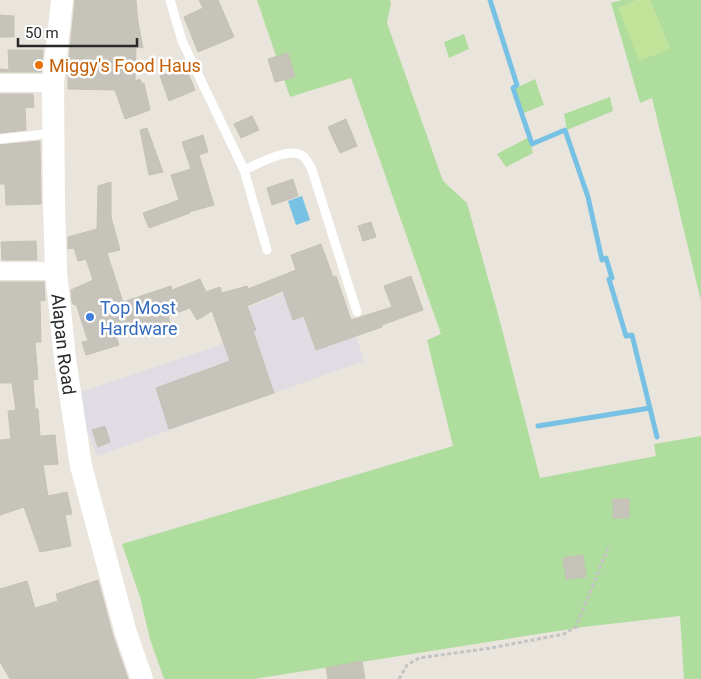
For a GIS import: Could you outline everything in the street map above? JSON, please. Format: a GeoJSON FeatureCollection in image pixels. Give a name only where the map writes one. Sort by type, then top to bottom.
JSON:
{"type":"FeatureCollection","features":[{"type":"Feature","properties":{"kind":"street","name":"Alapan Road"},"geometry":{"type":"LineString","coordinates":[[62,0],[53,83],[54,205],[56,271],[65,359],[81,466],[126,633],[142,679]]}},
{"type":"Feature","properties":{"kind":"street"},"geometry":{"type":"LineString","coordinates":[[0,83],[53,83]]}},
{"type":"Feature","properties":{"kind":"street"},"geometry":{"type":"LineString","coordinates":[[0,271],[56,271]]}},
{"type":"Feature","properties":{"kind":"lane"},"geometry":{"type":"LineString","coordinates":[[170,0],[182,41],[244,170],[267,250]]}},
{"type":"Feature","properties":{"kind":"lane"},"geometry":{"type":"LineString","coordinates":[[0,139],[54,133]]}},
{"type":"Feature","properties":{"kind":"lane"},"geometry":{"type":"LineString","coordinates":[[244,170],[279,156],[293,153],[304,156],[312,170],[356,312]]}},
{"type":"Feature","properties":{"kind":"path"},"geometry":{"type":"LineString","coordinates":[[399,679],[407,665],[419,658],[491,648],[564,634],[576,628],[608,548]]}},
{"type":"Feature","properties":{"kind":"shaded area"},"geometry":{"type":"Polygon","coordinates":[[[336,276],[364,361],[97,456],[84,423],[81,392],[223,344],[225,317],[284,293],[336,276]]]}},
{"type":"Feature","properties":{"kind":"green space"},"geometry":{"type":"Polygon","coordinates":[[[257,0],[390,0],[387,23],[443,181],[467,203],[540,478],[656,456],[654,444],[701,436],[701,679],[684,679],[680,616],[583,627],[254,679],[164,679],[122,544],[453,446],[427,340],[441,334],[351,78],[290,97],[257,0]]]}},
{"type":"Feature","properties":{"kind":"green space"},"geometry":{"type":"Polygon","coordinates":[[[622,0],[638,0],[618,8],[670,49],[650,0],[701,0],[701,301],[652,98],[640,103],[611,3],[622,0]]]}},
{"type":"Feature","properties":{"kind":"green space"},"geometry":{"type":"Polygon","coordinates":[[[638,0],[650,0],[670,49],[639,61],[618,8],[638,0]]]}},
{"type":"Feature","properties":{"kind":"green space"},"geometry":{"type":"Polygon","coordinates":[[[464,34],[469,49],[449,58],[444,42],[464,34]]]}},
{"type":"Feature","properties":{"kind":"green space"},"geometry":{"type":"Polygon","coordinates":[[[535,79],[544,105],[521,114],[512,90],[535,79]]]}},
{"type":"Feature","properties":{"kind":"green space"},"geometry":{"type":"Polygon","coordinates":[[[610,97],[613,111],[567,130],[564,114],[610,97]]]}},
{"type":"Feature","properties":{"kind":"green space"},"geometry":{"type":"Polygon","coordinates":[[[529,137],[533,153],[506,167],[497,154],[529,137]]]}},
{"type":"Feature","properties":{"kind":"water"},"geometry":{"type":"Polygon","coordinates":[[[302,196],[310,220],[296,225],[288,201],[302,196]]]}},
{"type":"Feature","properties":{"kind":"building"},"geometry":{"type":"Polygon","coordinates":[[[75,0],[136,0],[143,48],[136,47],[135,81],[140,79],[142,84],[144,83],[150,110],[125,119],[115,90],[68,89],[68,68],[75,0]]]}},
{"type":"Feature","properties":{"kind":"building"},"geometry":{"type":"Polygon","coordinates":[[[199,0],[218,0],[234,37],[198,52],[184,17],[203,8],[199,0]]]}},
{"type":"Feature","properties":{"kind":"building"},"geometry":{"type":"Polygon","coordinates":[[[0,15],[14,16],[14,37],[0,37],[0,15]]]}},
{"type":"Feature","properties":{"kind":"building"},"geometry":{"type":"Polygon","coordinates":[[[8,50],[43,50],[41,72],[0,72],[0,69],[9,70],[8,50]]]}},
{"type":"Feature","properties":{"kind":"building"},"geometry":{"type":"Polygon","coordinates":[[[288,53],[295,77],[275,82],[268,59],[288,53]]]}},
{"type":"Feature","properties":{"kind":"building"},"geometry":{"type":"Polygon","coordinates":[[[185,66],[195,90],[169,101],[160,76],[185,66]]]}},
{"type":"Feature","properties":{"kind":"building"},"geometry":{"type":"Polygon","coordinates":[[[0,94],[33,94],[34,107],[25,108],[26,130],[0,133],[0,94]]]}},
{"type":"Feature","properties":{"kind":"building"},"geometry":{"type":"Polygon","coordinates":[[[252,116],[259,130],[241,138],[234,124],[252,116]]]}},
{"type":"Feature","properties":{"kind":"building"},"geometry":{"type":"Polygon","coordinates":[[[346,119],[357,146],[340,153],[328,127],[346,119]]]}},
{"type":"Feature","properties":{"kind":"building"},"geometry":{"type":"Polygon","coordinates":[[[147,128],[163,172],[149,175],[140,130],[147,128]]]}},
{"type":"Feature","properties":{"kind":"building"},"geometry":{"type":"Polygon","coordinates":[[[203,135],[208,152],[199,155],[214,205],[189,212],[149,228],[143,213],[179,200],[171,175],[191,169],[182,142],[203,135]]]}},
{"type":"Feature","properties":{"kind":"building"},"geometry":{"type":"Polygon","coordinates":[[[40,141],[41,204],[6,205],[5,184],[0,184],[0,145],[40,141]]]}},
{"type":"Feature","properties":{"kind":"building"},"geometry":{"type":"Polygon","coordinates":[[[293,179],[298,196],[272,205],[267,188],[293,179]]]}},
{"type":"Feature","properties":{"kind":"building"},"geometry":{"type":"Polygon","coordinates":[[[111,182],[111,217],[120,250],[107,253],[123,302],[171,286],[172,290],[200,279],[206,292],[220,287],[222,293],[247,286],[248,289],[296,270],[291,255],[321,244],[333,277],[336,276],[351,320],[392,307],[384,286],[411,276],[423,310],[382,325],[382,327],[316,350],[304,316],[293,320],[283,291],[247,306],[256,330],[253,331],[274,393],[169,429],[156,388],[230,361],[212,311],[197,320],[190,308],[168,316],[172,329],[145,337],[142,327],[116,336],[119,345],[86,355],[82,342],[88,341],[76,304],[74,305],[72,302],[71,290],[93,280],[86,259],[78,261],[74,248],[68,249],[68,237],[97,229],[98,186],[111,182]]]}},
{"type":"Feature","properties":{"kind":"building"},"geometry":{"type":"Polygon","coordinates":[[[371,222],[376,237],[363,241],[358,226],[371,222]]]}},
{"type":"Feature","properties":{"kind":"building"},"geometry":{"type":"Polygon","coordinates":[[[36,241],[37,260],[2,260],[1,242],[36,241]]]}},
{"type":"Feature","properties":{"kind":"building"},"geometry":{"type":"Polygon","coordinates":[[[0,282],[44,282],[45,301],[40,300],[41,342],[35,342],[38,379],[33,380],[35,409],[38,409],[40,436],[55,435],[58,464],[43,465],[48,496],[67,492],[72,514],[65,515],[71,546],[40,552],[24,507],[0,515],[0,440],[11,439],[8,411],[16,410],[12,383],[0,383],[0,282]]]}},
{"type":"Feature","properties":{"kind":"building"},"geometry":{"type":"Polygon","coordinates":[[[105,426],[110,442],[98,447],[92,430],[105,426]]]}},
{"type":"Feature","properties":{"kind":"building"},"geometry":{"type":"Polygon","coordinates":[[[613,499],[629,499],[629,518],[613,518],[613,499]]]}},
{"type":"Feature","properties":{"kind":"building"},"geometry":{"type":"Polygon","coordinates":[[[583,555],[586,577],[566,579],[563,558],[583,555]]]}},
{"type":"Feature","properties":{"kind":"building"},"geometry":{"type":"Polygon","coordinates":[[[98,580],[113,636],[128,679],[10,679],[0,662],[0,589],[27,581],[35,608],[58,601],[56,594],[98,580]]]}},
{"type":"Feature","properties":{"kind":"building"},"geometry":{"type":"Polygon","coordinates":[[[362,661],[365,679],[328,679],[326,668],[362,661]]]}},
{"type":"Feature","properties":{"kind":"waterway"},"geometry":{"type":"LineString","coordinates":[[490,0],[517,85],[513,88],[532,144],[565,130],[588,197],[602,260],[606,258],[612,278],[609,279],[626,336],[632,335],[657,437]]}},
{"type":"Feature","properties":{"kind":"waterway"},"geometry":{"type":"LineString","coordinates":[[538,426],[650,408]]}},
{"type":"Feature","properties":{"kind":"place","name":"Miggy's Food Haus"},"geometry":{"type":"Point","coordinates":[39,65]}},
{"type":"Feature","properties":{"kind":"place","name":"Top Most Hardware"},"geometry":{"type":"Point","coordinates":[90,317]}}]}
